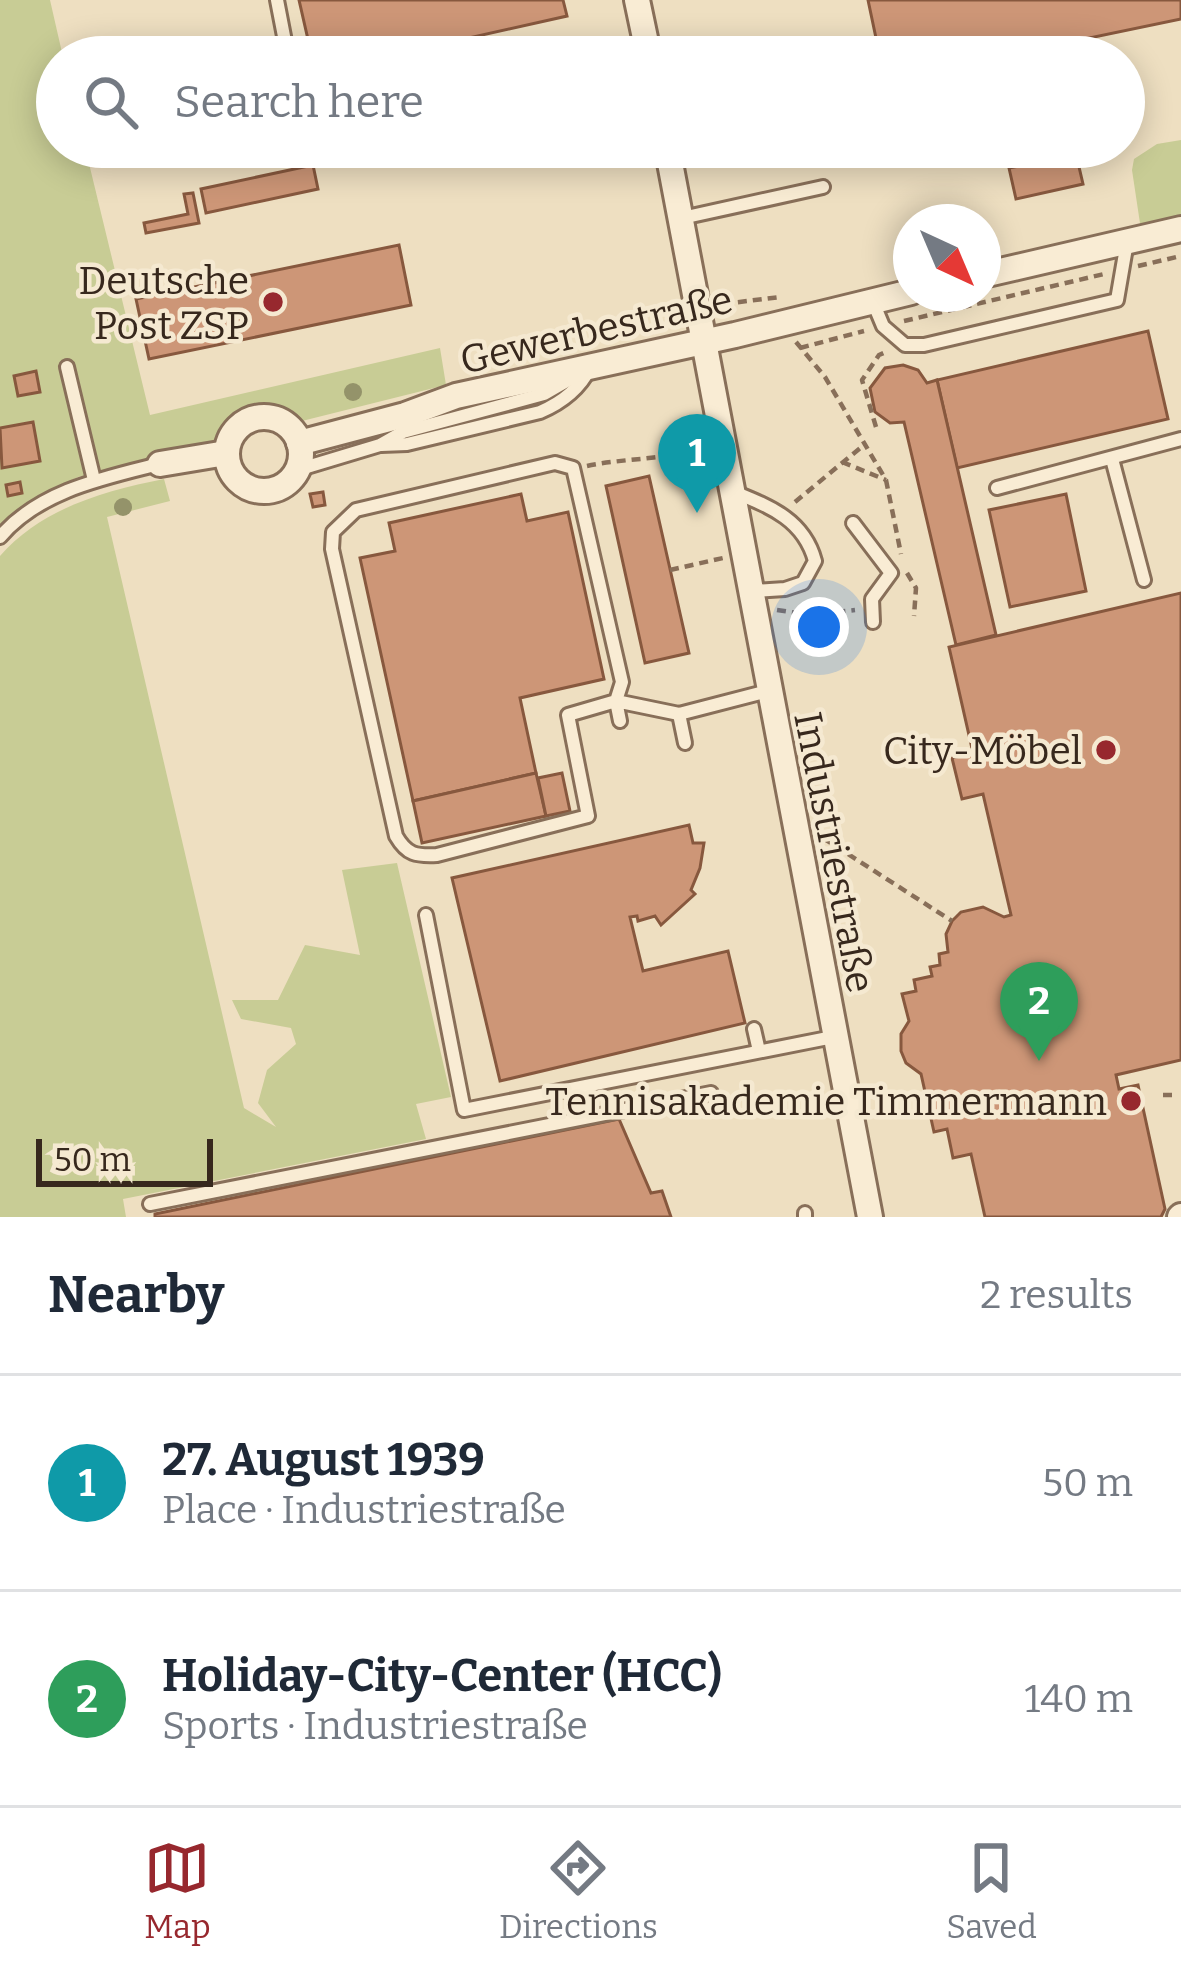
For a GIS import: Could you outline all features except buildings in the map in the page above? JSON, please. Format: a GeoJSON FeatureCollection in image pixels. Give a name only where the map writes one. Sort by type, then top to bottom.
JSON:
{"type":"FeatureCollection","features":[{"type":"Feature","properties":{"kind":"street"},"geometry":{"type":"LineString","coordinates":[[637,0],[645,36]]}},
{"type":"Feature","properties":{"kind":"street","name":"Industriestraße"},"geometry":{"type":"LineString","coordinates":[[671,168],[870,1217]]}},
{"type":"Feature","properties":{"kind":"street"},"geometry":{"type":"LineString","coordinates":[[1001,271],[1181,229]]}},
{"type":"Feature","properties":{"kind":"street","name":"Gewerbestraße"},"geometry":{"type":"LineString","coordinates":[[299,443],[456,396],[893,296]]}},
{"type":"Feature","properties":{"kind":"street"},"geometry":{"type":"LineString","coordinates":[[256,418],[279,421],[299,443],[297,470],[282,487],[260,491],[239,482],[226,452],[237,430],[256,418]]}},
{"type":"Feature","properties":{"kind":"street"},"geometry":{"type":"LineString","coordinates":[[160,464],[226,452]]}},
{"type":"Feature","properties":{"kind":"lane"},"geometry":{"type":"LineString","coordinates":[[277,0],[284,36]]}},
{"type":"Feature","properties":{"kind":"lane"},"geometry":{"type":"LineString","coordinates":[[682,218],[823,187]]}},
{"type":"Feature","properties":{"kind":"lane"},"geometry":{"type":"LineString","coordinates":[[873,301],[892,338],[905,345],[923,345],[1117,300],[1127,242]]}},
{"type":"Feature","properties":{"kind":"lane"},"geometry":{"type":"LineString","coordinates":[[297,470],[380,445],[407,444],[540,412],[555,406],[583,381],[591,365]]}},
{"type":"Feature","properties":{"kind":"lane"},"geometry":{"type":"LineString","coordinates":[[68,367],[94,480]]}},
{"type":"Feature","properties":{"kind":"lane"},"geometry":{"type":"LineString","coordinates":[[997,488],[1181,439]]}},
{"type":"Feature","properties":{"kind":"lane"},"geometry":{"type":"LineString","coordinates":[[1112,459],[1144,580]]}},
{"type":"Feature","properties":{"kind":"lane"},"geometry":{"type":"LineString","coordinates":[[620,721],[616,701],[622,682],[573,468],[555,463],[356,510],[333,532],[332,550],[396,836],[404,850],[416,856],[437,855],[589,816],[568,715],[616,701],[679,714],[768,691]]}},
{"type":"Feature","properties":{"kind":"lane"},"geometry":{"type":"LineString","coordinates":[[0,537],[30,508],[94,480],[160,464]]}},
{"type":"Feature","properties":{"kind":"lane"},"geometry":{"type":"LineString","coordinates":[[732,491],[782,514],[809,540],[815,561],[803,583],[753,598]]}},
{"type":"Feature","properties":{"kind":"lane"},"geometry":{"type":"LineString","coordinates":[[854,523],[891,573],[872,615]]}},
{"type":"Feature","properties":{"kind":"lane"},"geometry":{"type":"LineString","coordinates":[[679,714],[686,743]]}},
{"type":"Feature","properties":{"kind":"lane"},"geometry":{"type":"LineString","coordinates":[[426,915],[464,1110],[833,1036]]}},
{"type":"Feature","properties":{"kind":"lane"},"geometry":{"type":"LineString","coordinates":[[754,1029],[759,1052]]}},
{"type":"Feature","properties":{"kind":"lane"},"geometry":{"type":"LineString","coordinates":[[150,1204],[711,1093]]}},
{"type":"Feature","properties":{"kind":"path"},"geometry":{"type":"LineString","coordinates":[[800,348],[1181,256]]}},
{"type":"Feature","properties":{"kind":"path"},"geometry":{"type":"LineString","coordinates":[[782,324],[825,376],[886,480],[904,568],[916,588],[914,616]]}},
{"type":"Feature","properties":{"kind":"path"},"geometry":{"type":"LineString","coordinates":[[876,427],[862,380],[879,355],[905,345]]}},
{"type":"Feature","properties":{"kind":"path"},"geometry":{"type":"LineString","coordinates":[[782,514],[866,443]]}},
{"type":"Feature","properties":{"kind":"path"},"geometry":{"type":"LineString","coordinates":[[573,468],[633,457],[654,460],[679,455]]}},
{"type":"Feature","properties":{"kind":"path"},"geometry":{"type":"LineString","coordinates":[[842,462],[886,480]]}},
{"type":"Feature","properties":{"kind":"path"},"geometry":{"type":"LineString","coordinates":[[670,570],[708,562]]}},
{"type":"Feature","properties":{"kind":"path"},"geometry":{"type":"LineString","coordinates":[[753,598],[810,615],[872,615],[904,568]]}},
{"type":"Feature","properties":{"kind":"path"},"geometry":{"type":"LineString","coordinates":[[793,819],[952,921]]}},
{"type":"Feature","properties":{"kind":"path"},"geometry":{"type":"LineString","coordinates":[[1162,1095],[1178,1095]]}},
{"type":"Feature","properties":{"kind":"green space"},"geometry":{"type":"Polygon","coordinates":[[[0,0],[50,0],[58,36],[36,36],[36,168],[90,168],[150,415],[440,348],[446,385],[78,477],[26,503],[0,528],[0,0]]]}},
{"type":"Feature","properties":{"kind":"green space"},"geometry":{"type":"Polygon","coordinates":[[[1181,140],[1181,220],[1141,230],[1132,168],[1145,168],[1145,152],[1157,144],[1181,140]]]}},
{"type":"Feature","properties":{"kind":"green space"},"geometry":{"type":"Polygon","coordinates":[[[164,479],[170,501],[107,517],[244,1108],[276,1127],[258,1103],[267,1070],[296,1044],[291,1028],[241,1019],[232,1000],[278,1000],[305,945],[360,955],[342,870],[397,863],[451,1097],[416,1104],[426,1139],[123,1199],[126,1217],[0,1217],[0,556],[35,525],[75,504],[164,479]]]}},
{"type":"Feature","properties":{"kind":"place","name":"Deutsche Post ZSP"},"geometry":{"type":"Point","coordinates":[273,302]}},
{"type":"Feature","properties":{"kind":"place","name":"27. August 1939"},"geometry":{"type":"Point","coordinates":[697,513]}},
{"type":"Feature","properties":{"kind":"place","name":"City-Möbel"},"geometry":{"type":"Point","coordinates":[1106,750]}},
{"type":"Feature","properties":{"kind":"place","name":"Holiday-City-Center (HCC)"},"geometry":{"type":"Point","coordinates":[1039,1061]}},
{"type":"Feature","properties":{"kind":"place","name":"Tennisakademie Timmermann"},"geometry":{"type":"Point","coordinates":[1131,1101]}}]}
